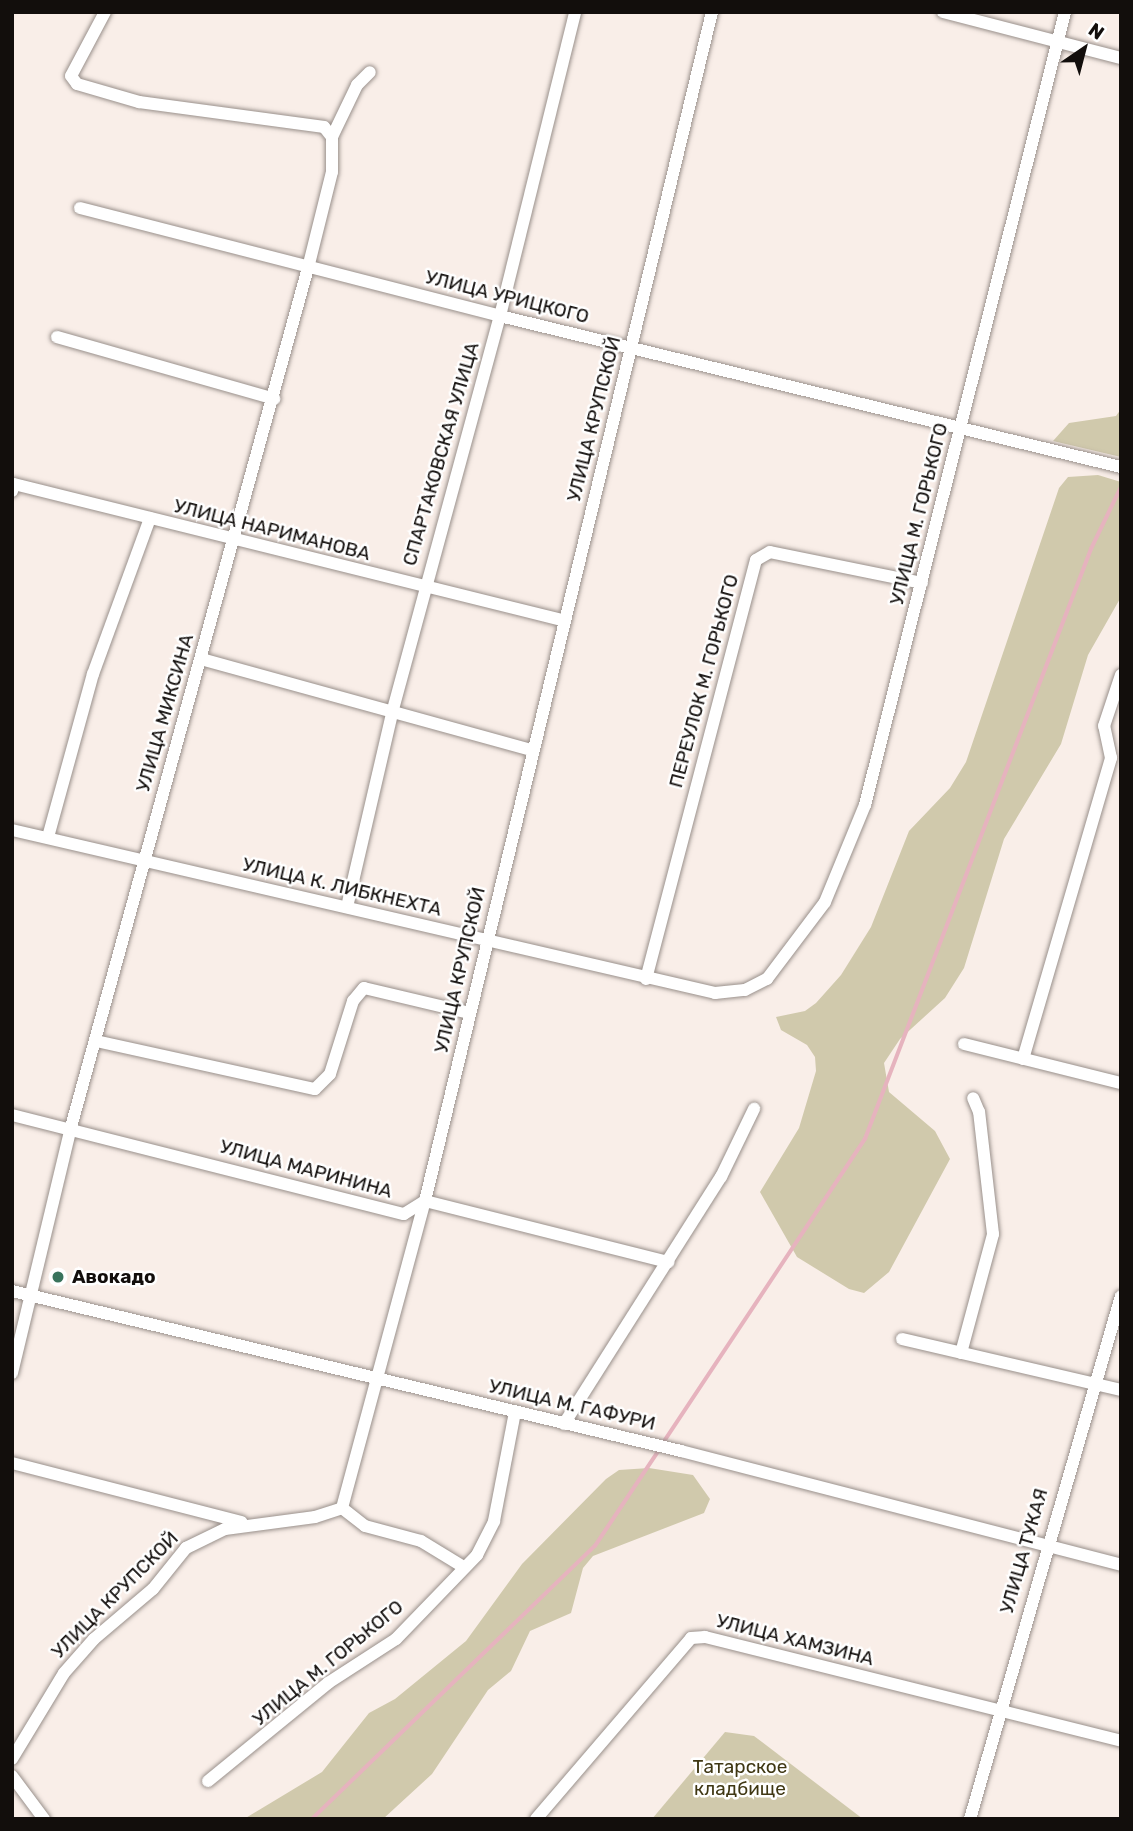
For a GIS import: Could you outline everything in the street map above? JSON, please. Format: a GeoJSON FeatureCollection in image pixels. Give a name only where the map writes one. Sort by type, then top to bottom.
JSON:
{"type":"FeatureCollection","features":[{"type":"Feature","properties":{"kind":"street"},"geometry":{"type":"LineString","coordinates":[[105,12],[71,76],[77,84],[139,102],[324,127],[332,138]]}},
{"type":"Feature","properties":{"kind":"street","name":"СПАРТАКОВСКАЯ УЛИЦА"},"geometry":{"type":"LineString","coordinates":[[347,907],[392,713],[500,316],[575,12]]}},
{"type":"Feature","properties":{"kind":"street","name":"УЛИЦА КРУПСКОЙ"},"geometry":{"type":"LineString","coordinates":[[12,1759],[64,1673],[89,1645],[153,1590],[186,1548],[225,1529],[315,1517],[342,1508],[374,1378],[425,1201],[562,620],[633,348],[712,12]]}},
{"type":"Feature","properties":{"kind":"street"},"geometry":{"type":"LineString","coordinates":[[943,12],[1059,39],[1121,58]]}},
{"type":"Feature","properties":{"kind":"street","name":"УЛИЦА М. ГОРЬКОГО"},"geometry":{"type":"LineString","coordinates":[[745,990],[768,979],[786,959],[837,881],[865,805],[1065,12]]}},
{"type":"Feature","properties":{"kind":"street","name":"УЛИЦА МИКСИНА"},"geometry":{"type":"LineString","coordinates":[[12,1373],[28,1295],[71,1128],[201,659],[230,541],[274,399],[308,268],[332,172],[332,138],[357,85],[370,72]]}},
{"type":"Feature","properties":{"kind":"street","name":"УЛИЦА УРИЦКОГО"},"geometry":{"type":"LineString","coordinates":[[80,208],[500,316],[1121,467]]}},
{"type":"Feature","properties":{"kind":"street"},"geometry":{"type":"LineString","coordinates":[[57,337],[274,399]]}},
{"type":"Feature","properties":{"kind":"street","name":"УЛИЦА НАРИМАНОВА"},"geometry":{"type":"LineString","coordinates":[[13,488],[150,518],[230,541],[562,620]]}},
{"type":"Feature","properties":{"kind":"street"},"geometry":{"type":"LineString","coordinates":[[48,837],[93,674],[150,518]]}},
{"type":"Feature","properties":{"kind":"street","name":"ПЕРЕУЛОК М. ГОРЬКОГО"},"geometry":{"type":"LineString","coordinates":[[646,979],[756,560],[770,552],[922,583]]}},
{"type":"Feature","properties":{"kind":"street"},"geometry":{"type":"LineString","coordinates":[[201,659],[533,750]]}},
{"type":"Feature","properties":{"kind":"street"},"geometry":{"type":"LineString","coordinates":[[1023,1059],[1116,759],[1104,726],[1121,675]]}},
{"type":"Feature","properties":{"kind":"street","name":"УЛИЦА К. ЛИБКНЕХТА"},"geometry":{"type":"LineString","coordinates":[[12,830],[646,979],[715,993],[745,990]]}},
{"type":"Feature","properties":{"kind":"street"},"geometry":{"type":"LineString","coordinates":[[96,1041],[315,1089],[330,1074],[353,1000],[364,988],[470,1013]]}},
{"type":"Feature","properties":{"kind":"street"},"geometry":{"type":"LineString","coordinates":[[964,1044],[1121,1083]]}},
{"type":"Feature","properties":{"kind":"street"},"geometry":{"type":"LineString","coordinates":[[961,1353],[993,1234],[979,1112],[973,1098]]}},
{"type":"Feature","properties":{"kind":"street"},"geometry":{"type":"LineString","coordinates":[[564,1424],[722,1177],[754,1109]]}},
{"type":"Feature","properties":{"kind":"street","name":"УЛИЦА МАРИНИНА"},"geometry":{"type":"LineString","coordinates":[[12,1115],[404,1214],[425,1201]]}},
{"type":"Feature","properties":{"kind":"street"},"geometry":{"type":"LineString","coordinates":[[425,1201],[668,1262]]}},
{"type":"Feature","properties":{"kind":"street","name":"УЛИЦА М. ГАФУРИ"},"geometry":{"type":"LineString","coordinates":[[12,1291],[681,1451],[1121,1565]]}},
{"type":"Feature","properties":{"kind":"street","name":"УЛИЦА ТУКАЯ"},"geometry":{"type":"LineString","coordinates":[[970,1819],[1045,1545],[1121,1296]]}},
{"type":"Feature","properties":{"kind":"street"},"geometry":{"type":"LineString","coordinates":[[902,1339],[1121,1390]]}},
{"type":"Feature","properties":{"kind":"street","name":"УЛИЦА М. ГОРЬКОГО"},"geometry":{"type":"LineString","coordinates":[[208,1781],[328,1683],[396,1639],[462,1566],[477,1555],[494,1521],[515,1412]]}},
{"type":"Feature","properties":{"kind":"street"},"geometry":{"type":"LineString","coordinates":[[12,1463],[248,1524]]}},
{"type":"Feature","properties":{"kind":"street"},"geometry":{"type":"LineString","coordinates":[[342,1508],[365,1526],[421,1541],[462,1566]]}},
{"type":"Feature","properties":{"kind":"street","name":"УЛИЦА ХАМЗИНА"},"geometry":{"type":"LineString","coordinates":[[536,1819],[691,1638],[705,1637],[1121,1741]]}},
{"type":"Feature","properties":{"kind":"street"},"geometry":{"type":"LineString","coordinates":[[12,1776],[44,1819]]}},
{"type":"Feature","properties":{"kind":"green space"},"geometry":{"type":"Polygon","coordinates":[[[1121,409],[1121,457],[1053,441],[1069,423],[1116,416],[1121,409]]]}},
{"type":"Feature","properties":{"kind":"green space"},"geometry":{"type":"Polygon","coordinates":[[[1098,475],[1121,482],[1121,597],[1088,655],[1061,744],[1004,839],[964,968],[945,998],[900,1039],[884,1063],[889,1092],[935,1131],[950,1159],[889,1272],[864,1293],[849,1289],[797,1257],[760,1192],[799,1128],[816,1071],[815,1057],[807,1045],[781,1030],[776,1017],[805,1011],[816,1003],[841,975],[871,927],[909,831],[950,788],[966,762],[1059,488],[1068,477],[1098,475]]]}},
{"type":"Feature","properties":{"kind":"green space"},"geometry":{"type":"Polygon","coordinates":[[[649,1468],[693,1475],[710,1499],[704,1513],[593,1556],[583,1568],[571,1613],[530,1631],[511,1671],[488,1690],[432,1774],[383,1819],[244,1819],[322,1772],[369,1713],[395,1699],[466,1641],[522,1564],[606,1479],[619,1470],[649,1468]]]}},
{"type":"Feature","properties":{"kind":"green space","name":"Татарское кладбище"},"geometry":{"type":"Polygon","coordinates":[[[725,1732],[754,1736],[863,1819],[652,1819],[725,1732]]]}},
{"type":"Feature","properties":{"kind":"waterway"},"geometry":{"type":"LineString","coordinates":[[663,1443],[865,1139],[1091,549],[1121,487]]}},
{"type":"Feature","properties":{"kind":"waterway"},"geometry":{"type":"LineString","coordinates":[[312,1819],[595,1546],[659,1450]]}},
{"type":"Feature","properties":{"kind":"place","name":"Авокадо"},"geometry":{"type":"Point","coordinates":[58,1277]}}]}
